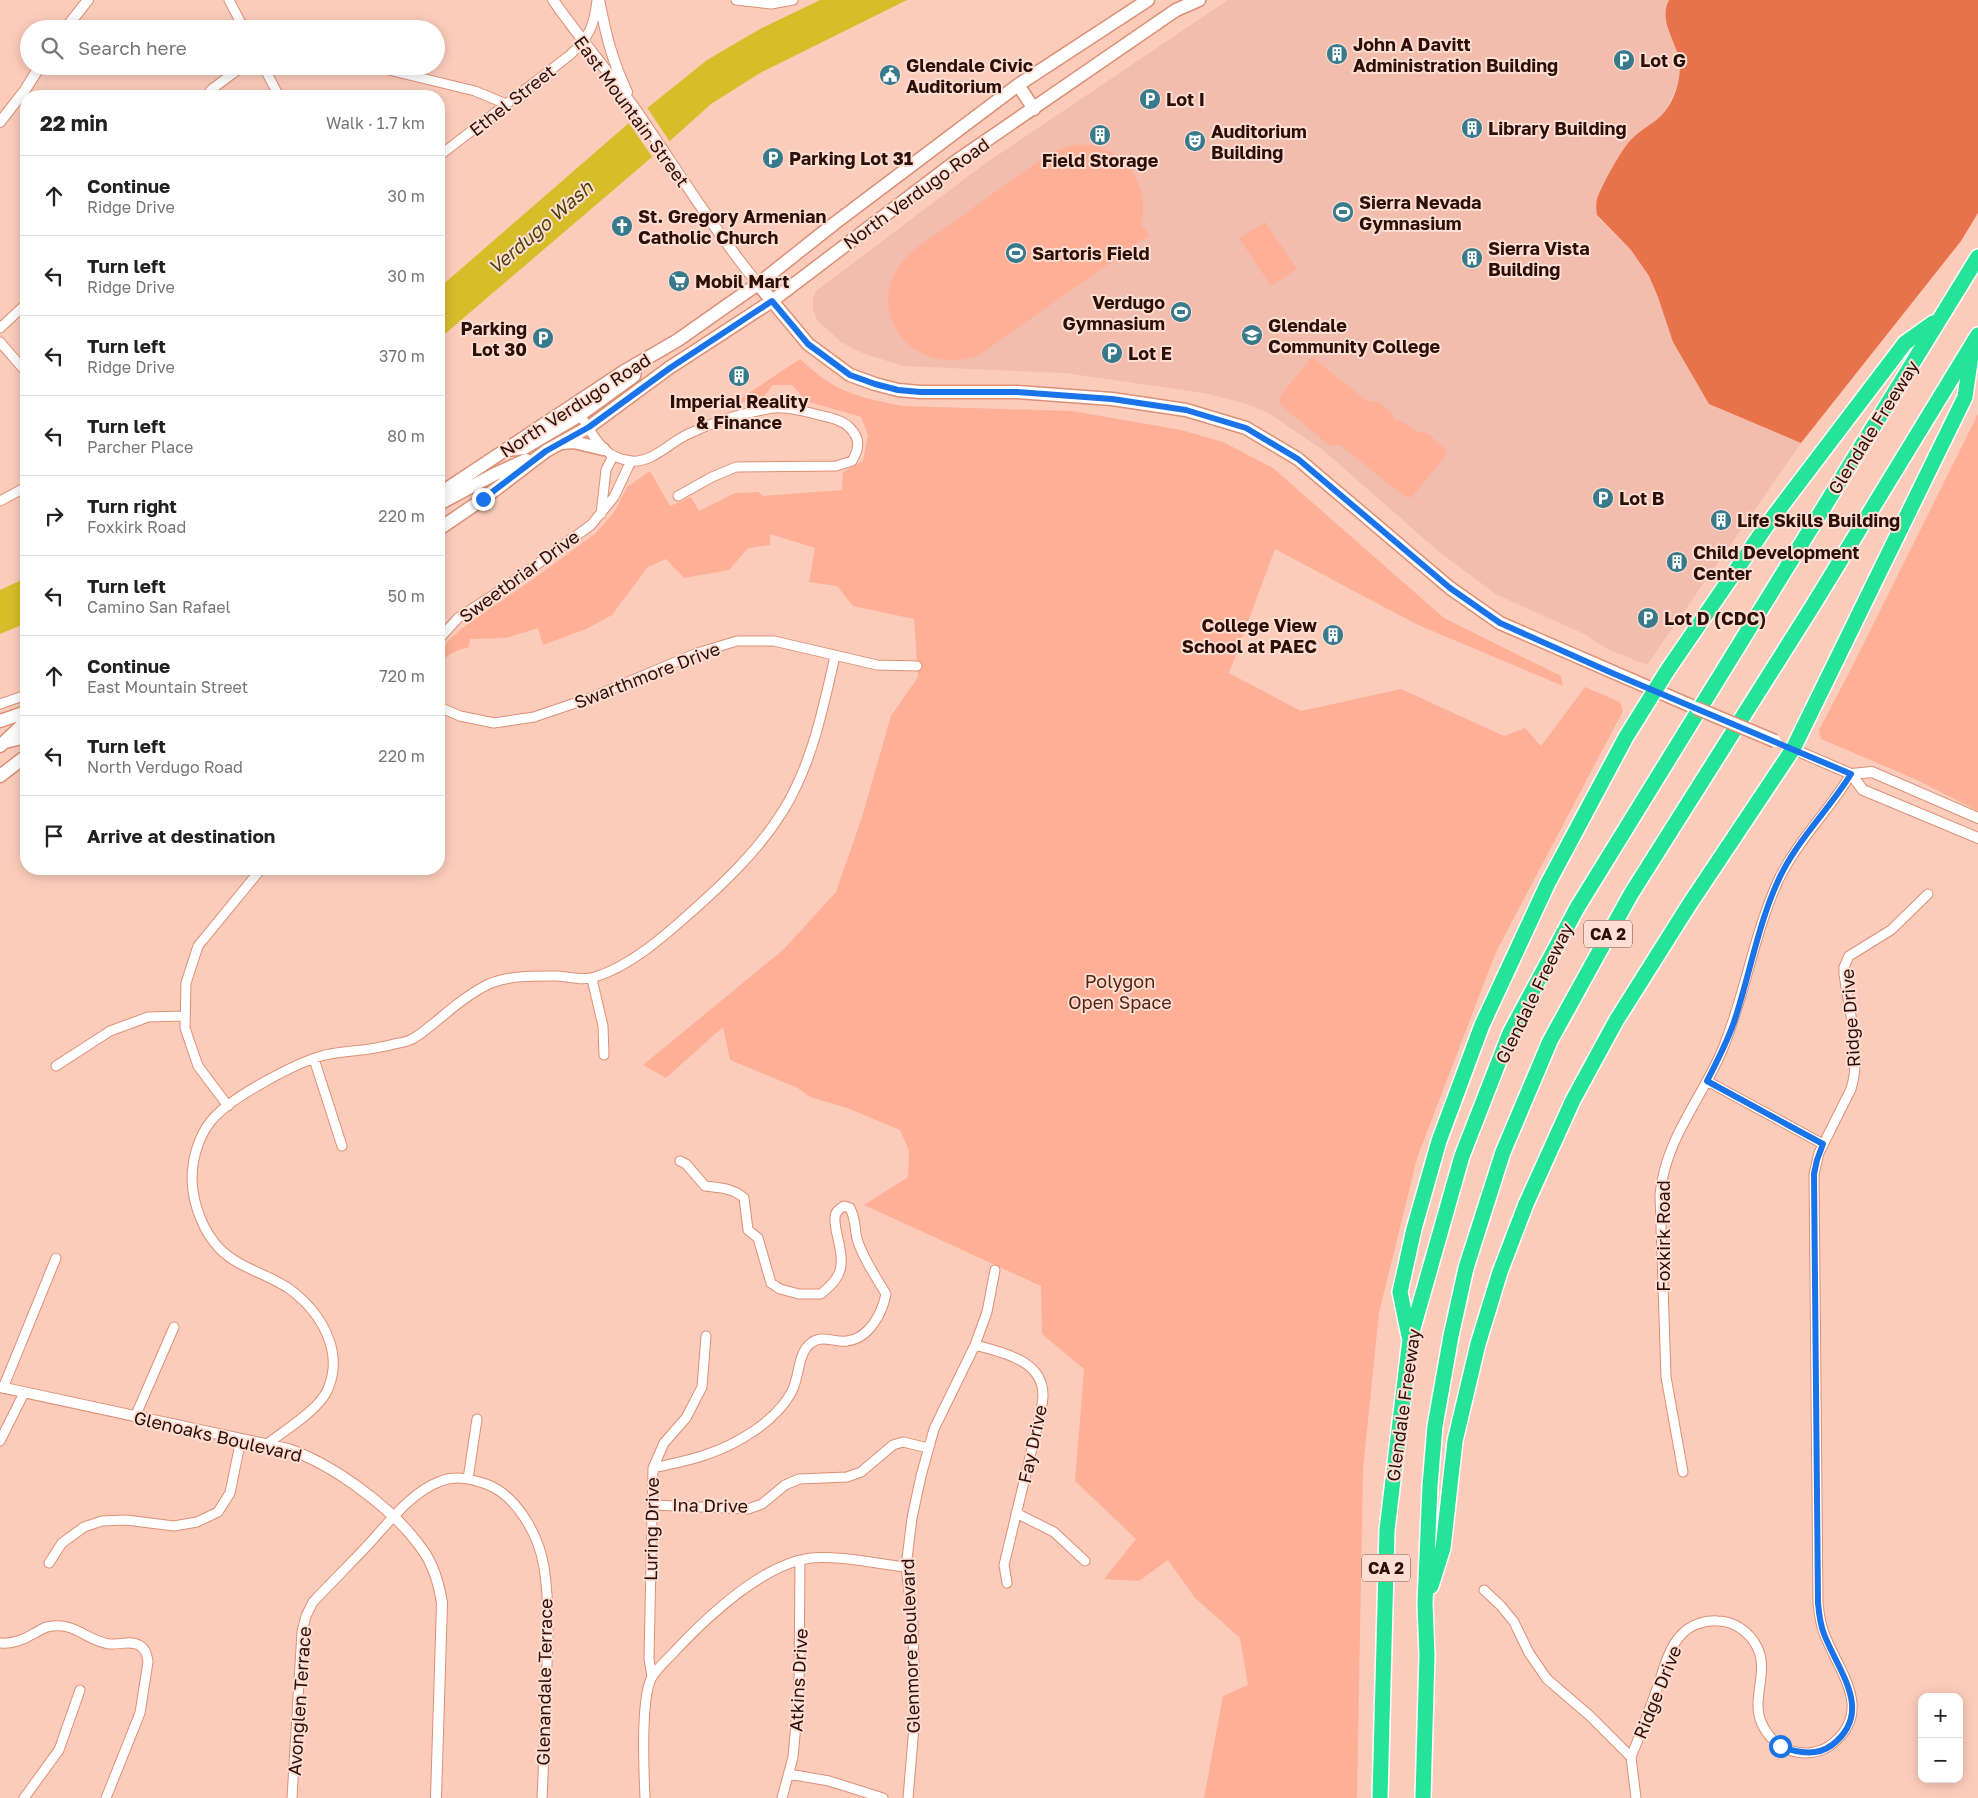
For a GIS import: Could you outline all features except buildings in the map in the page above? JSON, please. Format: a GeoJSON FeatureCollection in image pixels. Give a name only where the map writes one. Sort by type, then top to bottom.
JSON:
{"type":"FeatureCollection","features":[{"type":"Feature","properties":{"kind":"highway","name":"Glendale Freeway"},"geometry":{"type":"LineString","coordinates":[[1380,1798],[1387,1530],[1410,1339],[1462,1156],[1510,1033],[1577,908],[1978,257]]}},
{"type":"Feature","properties":{"kind":"highway"},"geometry":{"type":"LineString","coordinates":[[1410,1339],[1400,1292],[1414,1229],[1439,1141],[1482,1025],[1548,883],[1626,737],[1654,690],[1767,525],[1905,343],[1939,320]]}},
{"type":"Feature","properties":{"kind":"highway","name":"Glendale Freeway"},"geometry":{"type":"LineString","coordinates":[[1422,1798],[1427,1655],[1425,1604],[1430,1486],[1435,1426],[1451,1336],[1466,1268],[1503,1152],[1524,1098],[1550,1041],[1631,894],[1812,607],[1975,339]]}},
{"type":"Feature","properties":{"kind":"highway"},"geometry":{"type":"LineString","coordinates":[[1425,1604],[1443,1548],[1455,1441],[1478,1344],[1500,1272],[1526,1204],[1573,1100],[1616,1021],[1689,905],[1793,749],[1965,397],[1975,339]]}},
{"type":"Feature","properties":{"kind":"main road","name":"North Verdugo Road"},"geometry":{"type":"LineString","coordinates":[[445,490],[636,364],[678,340],[758,284],[835,223],[1018,85],[1148,0]]}},
{"type":"Feature","properties":{"kind":"main road","name":"North Verdugo Road"},"geometry":{"type":"LineString","coordinates":[[445,524],[483,499],[546,451],[589,427],[670,368],[772,301],[955,162],[1034,109],[1180,5],[1199,0]]}},
{"type":"Feature","properties":{"kind":"main road"},"geometry":{"type":"LineString","coordinates":[[1018,85],[1034,109]]}},
{"type":"Feature","properties":{"kind":"main road","name":"East Mountain Street"},"geometry":{"type":"LineString","coordinates":[[758,284],[808,344],[850,375],[875,384],[898,390],[920,392],[1017,392],[1112,399],[1186,410],[1246,428],[1298,459],[1450,588],[1500,623],[1793,749]]}},
{"type":"Feature","properties":{"kind":"main road"},"geometry":{"type":"LineString","coordinates":[[504,450],[524,448],[580,414],[634,376],[636,364]]}},
{"type":"Feature","properties":{"kind":"main road"},"geometry":{"type":"LineString","coordinates":[[560,443],[574,442],[608,452]]}},
{"type":"Feature","properties":{"kind":"main road"},"geometry":{"type":"LineString","coordinates":[[445,501],[495,474],[546,451]]}},
{"type":"Feature","properties":{"kind":"main road"},"geometry":{"type":"LineString","coordinates":[[0,721],[20,714]]}},
{"type":"Feature","properties":{"kind":"main road"},"geometry":{"type":"LineString","coordinates":[[1,744],[20,727]]}},
{"type":"Feature","properties":{"kind":"main road"},"geometry":{"type":"LineString","coordinates":[[1,744],[20,738]]}},
{"type":"Feature","properties":{"kind":"main road"},"geometry":{"type":"LineString","coordinates":[[0,776],[20,761]]}},
{"type":"Feature","properties":{"kind":"street"},"geometry":{"type":"LineString","coordinates":[[71,20],[88,0]]}},
{"type":"Feature","properties":{"kind":"street"},"geometry":{"type":"LineString","coordinates":[[229,0],[239,20]]}},
{"type":"Feature","properties":{"kind":"street","name":"East Mountain Street"},"geometry":{"type":"LineString","coordinates":[[553,0],[583,43],[636,111],[718,232],[758,284]]}},
{"type":"Feature","properties":{"kind":"street"},"geometry":{"type":"LineString","coordinates":[[583,43],[591,30],[598,0]]}},
{"type":"Feature","properties":{"kind":"street"},"geometry":{"type":"LineString","coordinates":[[598,0],[607,43],[636,111]]}},
{"type":"Feature","properties":{"kind":"street"},"geometry":{"type":"LineString","coordinates":[[736,0],[771,4],[793,0]]}},
{"type":"Feature","properties":{"kind":"street","name":"Ethel Street"},"geometry":{"type":"LineString","coordinates":[[445,151],[570,56],[583,43]]}},
{"type":"Feature","properties":{"kind":"street"},"geometry":{"type":"LineString","coordinates":[[24,90],[34,75]]}},
{"type":"Feature","properties":{"kind":"street"},"geometry":{"type":"LineString","coordinates":[[211,90],[231,75]]}},
{"type":"Feature","properties":{"kind":"street"},"geometry":{"type":"LineString","coordinates":[[268,75],[276,90]]}},
{"type":"Feature","properties":{"kind":"street"},"geometry":{"type":"LineString","coordinates":[[409,75],[475,91],[506,104]]}},
{"type":"Feature","properties":{"kind":"street"},"geometry":{"type":"LineString","coordinates":[[0,122],[20,95]]}},
{"type":"Feature","properties":{"kind":"street"},"geometry":{"type":"LineString","coordinates":[[0,328],[20,310]]}},
{"type":"Feature","properties":{"kind":"street"},"geometry":{"type":"LineString","coordinates":[[0,342],[20,365]]}},
{"type":"Feature","properties":{"kind":"street"},"geometry":{"type":"LineString","coordinates":[[580,414],[595,439],[608,452],[631,461],[653,455],[686,435],[726,417],[780,407],[845,423],[858,438],[859,450],[852,461],[836,466],[736,467],[712,477],[678,496]]}},
{"type":"Feature","properties":{"kind":"street"},"geometry":{"type":"LineString","coordinates":[[601,514],[608,452]]}},
{"type":"Feature","properties":{"kind":"street","name":"Sweetbriar Drive"},"geometry":{"type":"LineString","coordinates":[[445,632],[458,618],[507,586],[592,524],[614,496],[631,461]]}},
{"type":"Feature","properties":{"kind":"street"},"geometry":{"type":"LineString","coordinates":[[0,502],[20,491]]}},
{"type":"Feature","properties":{"kind":"street","name":"Swarthmore Drive"},"geometry":{"type":"LineString","coordinates":[[445,710],[460,716],[494,723],[534,717],[590,698],[697,653],[737,641],[774,641],[877,665],[917,666]]}},
{"type":"Feature","properties":{"kind":"street"},"geometry":{"type":"LineString","coordinates":[[267,1444],[312,1409],[327,1390],[332,1367],[331,1342],[317,1314],[312,1309],[290,1289],[245,1267],[220,1249],[204,1225],[193,1196],[192,1173],[197,1147],[210,1122],[235,1100],[277,1076],[323,1056],[389,1046],[414,1038],[471,995],[491,983],[520,977],[558,976],[592,979],[621,966],[670,931],[732,875],[756,849],[783,810],[806,762],[820,721],[835,656]]}},
{"type":"Feature","properties":{"kind":"street"},"geometry":{"type":"LineString","coordinates":[[0,704],[20,696]]}},
{"type":"Feature","properties":{"kind":"street"},"geometry":{"type":"LineString","coordinates":[[1793,749],[1851,774],[1872,772],[1978,818]]}},
{"type":"Feature","properties":{"kind":"street"},"geometry":{"type":"LineString","coordinates":[[1851,774],[1863,790],[1978,838]]}},
{"type":"Feature","properties":{"kind":"street","name":"Foxkirk Road"},"geometry":{"type":"LineString","coordinates":[[1683,1472],[1666,1377],[1660,1194],[1662,1175],[1667,1156],[1720,1056],[1734,1020],[1760,927],[1779,879],[1804,838],[1840,792],[1851,774]]}},
{"type":"Feature","properties":{"kind":"street"},"geometry":{"type":"LineString","coordinates":[[228,1106],[198,1066],[185,1028],[186,983],[198,946],[255,875]]}},
{"type":"Feature","properties":{"kind":"street","name":"Ridge Drive"},"geometry":{"type":"LineString","coordinates":[[1631,1757],[1674,1643],[1691,1627],[1711,1621],[1722,1621],[1742,1629],[1757,1646],[1762,1664],[1757,1704],[1758,1714],[1765,1731],[1780,1746],[1801,1753],[1820,1751],[1837,1740],[1849,1724],[1852,1714],[1852,1695],[1824,1633],[1818,1603],[1814,1174],[1823,1144],[1851,1090],[1855,1071],[1855,1049],[1844,968],[1849,956],[1900,923],[1928,894]]}},
{"type":"Feature","properties":{"kind":"street"},"geometry":{"type":"LineString","coordinates":[[592,979],[602,1026],[604,1055]]}},
{"type":"Feature","properties":{"kind":"street"},"geometry":{"type":"LineString","coordinates":[[56,1066],[110,1031],[148,1017],[184,1016]]}},
{"type":"Feature","properties":{"kind":"street"},"geometry":{"type":"LineString","coordinates":[[314,1060],[342,1146]]}},
{"type":"Feature","properties":{"kind":"street"},"geometry":{"type":"LineString","coordinates":[[1707,1081],[1823,1144]]}},
{"type":"Feature","properties":{"kind":"street"},"geometry":{"type":"LineString","coordinates":[[653,1468],[705,1455],[746,1436],[770,1418],[787,1400],[796,1385],[803,1350],[812,1341],[828,1338],[847,1341],[858,1337],[875,1323],[884,1305],[886,1294],[869,1266],[857,1240],[856,1219],[850,1208],[844,1206],[838,1210],[835,1218],[840,1246],[841,1267],[834,1282],[821,1294],[799,1294],[780,1290],[771,1283],[758,1238],[748,1230],[744,1198],[738,1192],[705,1186],[686,1164],[680,1161]]}},
{"type":"Feature","properties":{"kind":"street"},"geometry":{"type":"LineString","coordinates":[[1,1388],[56,1258]]}},
{"type":"Feature","properties":{"kind":"street","name":"Glenmore Boulevard"},"geometry":{"type":"LineString","coordinates":[[908,1798],[915,1715],[913,1624],[906,1567],[912,1518],[934,1429],[975,1345],[986,1312],[995,1270]]}},
{"type":"Feature","properties":{"kind":"street"},"geometry":{"type":"LineString","coordinates":[[135,1417],[174,1327]]}},
{"type":"Feature","properties":{"kind":"street","name":"Luring Drive"},"geometry":{"type":"LineString","coordinates":[[652,1677],[649,1652],[653,1468],[664,1444],[686,1418],[702,1386],[706,1336]]}},
{"type":"Feature","properties":{"kind":"street","name":"Fay Drive"},"geometry":{"type":"LineString","coordinates":[[975,1345],[1019,1358],[1030,1367],[1038,1378],[1043,1394],[1040,1415],[1004,1565],[1006,1583]]}},
{"type":"Feature","properties":{"kind":"street","name":"Glenoaks Boulevard"},"geometry":{"type":"LineString","coordinates":[[1,1388],[267,1444],[303,1454],[352,1483],[393,1517],[423,1549],[439,1586],[442,1602],[436,1798]]}},
{"type":"Feature","properties":{"kind":"street"},"geometry":{"type":"LineString","coordinates":[[0,1441],[24,1393]]}},
{"type":"Feature","properties":{"kind":"street"},"geometry":{"type":"LineString","coordinates":[[468,1479],[477,1419]]}},
{"type":"Feature","properties":{"kind":"street"},"geometry":{"type":"LineString","coordinates":[[49,1563],[62,1543],[84,1527],[102,1521],[126,1520],[174,1526],[197,1522],[218,1512],[230,1493],[241,1439]]}},
{"type":"Feature","properties":{"kind":"street","name":"Ina Drive"},"geometry":{"type":"LineString","coordinates":[[653,1505],[748,1509],[762,1504],[785,1485],[799,1479],[847,1477],[861,1472],[893,1446],[903,1442],[928,1448]]}},
{"type":"Feature","properties":{"kind":"street","name":"Glenandale Terrace"},"geometry":{"type":"LineString","coordinates":[[393,1517],[411,1500],[441,1481],[453,1478],[468,1479],[494,1487],[507,1496],[519,1511],[536,1540],[544,1567],[548,1635],[542,1798]]}},
{"type":"Feature","properties":{"kind":"street"},"geometry":{"type":"LineString","coordinates":[[1016,1513],[1054,1532],[1085,1561]]}},
{"type":"Feature","properties":{"kind":"street","name":"Avonglen Terrace"},"geometry":{"type":"LineString","coordinates":[[292,1798],[301,1641],[306,1616],[313,1602],[393,1517]]}},
{"type":"Feature","properties":{"kind":"street"},"geometry":{"type":"LineString","coordinates":[[645,1798],[645,1724],[648,1692],[652,1677],[701,1624],[728,1602],[772,1572],[800,1560],[814,1558],[906,1567]]}},
{"type":"Feature","properties":{"kind":"street","name":"Atkins Drive"},"geometry":{"type":"LineString","coordinates":[[782,1798],[793,1757],[799,1692],[800,1560]]}},
{"type":"Feature","properties":{"kind":"street"},"geometry":{"type":"LineString","coordinates":[[1484,1590],[1502,1606],[1514,1622],[1529,1653],[1547,1679],[1590,1716],[1631,1757],[1636,1798]]}},
{"type":"Feature","properties":{"kind":"street"},"geometry":{"type":"LineString","coordinates":[[0,1643],[15,1642],[31,1636],[44,1627],[61,1625],[71,1627],[109,1644],[132,1642],[142,1647],[147,1654],[148,1662],[140,1714],[106,1798]]}},
{"type":"Feature","properties":{"kind":"street"},"geometry":{"type":"LineString","coordinates":[[24,1798],[58,1750],[80,1690]]}},
{"type":"Feature","properties":{"kind":"street"},"geometry":{"type":"LineString","coordinates":[[788,1774],[829,1781],[883,1798]]}},
{"type":"Feature","properties":{"kind":"shaded area","name":"Glendale Community College"},"geometry":{"type":"Polygon","coordinates":[[[1228,0],[1669,0],[1665,12],[1669,32],[1679,57],[1680,74],[1677,87],[1664,114],[1630,142],[1597,199],[1597,215],[1631,250],[1649,276],[1709,404],[1801,443],[1647,665],[1609,650],[1584,634],[1497,595],[1438,551],[1323,450],[1270,414],[1247,404],[1204,393],[1065,373],[903,366],[862,353],[841,342],[817,320],[813,309],[813,299],[816,291],[983,165],[1228,0]]]}},
{"type":"Feature","properties":{"kind":"shaded area"},"geometry":{"type":"Polygon","coordinates":[[[1669,0],[1978,0],[1978,213],[1961,241],[1801,443],[1709,404],[1673,342],[1649,276],[1631,250],[1597,215],[1597,199],[1621,153],[1635,136],[1663,114],[1668,108],[1676,89],[1680,66],[1666,21],[1666,7],[1669,0]]]}},
{"type":"Feature","properties":{"kind":"green space"},"geometry":{"type":"Polygon","coordinates":[[[1073,145],[1089,145],[1104,149],[1117,156],[1128,166],[1142,192],[1141,224],[1149,235],[978,356],[952,360],[928,356],[910,345],[896,329],[889,310],[889,289],[897,268],[915,249],[1043,158],[1057,150],[1073,145]]]}},
{"type":"Feature","properties":{"kind":"green space"},"geometry":{"type":"Polygon","coordinates":[[[1265,222],[1297,269],[1271,286],[1239,238],[1265,222]]]}},
{"type":"Feature","properties":{"kind":"green space"},"geometry":{"type":"Polygon","coordinates":[[[1312,357],[1368,402],[1378,401],[1393,414],[1394,420],[1403,422],[1422,433],[1427,433],[1445,449],[1446,455],[1412,497],[1405,497],[1339,444],[1330,446],[1280,404],[1280,396],[1312,357]]]}},
{"type":"Feature","properties":{"kind":"green space","name":"Polygon Open Space"},"geometry":{"type":"Polygon","coordinates":[[[800,359],[824,379],[844,391],[902,406],[1072,411],[1181,430],[1223,442],[1273,468],[1444,618],[1561,676],[1563,686],[1416,624],[1275,549],[1229,673],[1301,711],[1401,689],[1504,736],[1525,728],[1541,746],[1585,687],[1620,702],[1623,711],[1496,952],[1417,1158],[1379,1313],[1363,1469],[1357,1798],[1204,1798],[1223,1696],[1248,1685],[1240,1638],[1195,1598],[1168,1560],[1139,1581],[1104,1579],[1136,1539],[1075,1481],[1084,1369],[1042,1334],[1041,1286],[864,1205],[908,1177],[909,1151],[900,1130],[847,1108],[810,1097],[798,1088],[730,1060],[723,1027],[666,1078],[643,1065],[783,950],[836,892],[862,817],[891,716],[918,677],[914,619],[853,606],[837,586],[809,582],[815,548],[770,534],[770,545],[748,548],[729,570],[684,578],[666,559],[648,567],[612,615],[586,629],[543,645],[538,628],[506,638],[470,639],[469,647],[456,651],[445,659],[445,646],[450,639],[466,625],[596,533],[615,511],[627,487],[650,471],[670,506],[691,497],[699,511],[735,493],[758,492],[763,496],[842,490],[843,472],[863,461],[868,435],[861,417],[806,401],[792,385],[773,385],[761,400],[734,403],[800,359]]]}},
{"type":"Feature","properties":{"kind":"green space"},"geometry":{"type":"Polygon","coordinates":[[[1978,414],[1978,811],[1917,780],[1821,739],[1819,730],[1978,414]]]}},
{"type":"Feature","properties":{"kind":"water","name":"Verdugo Wash"},"geometry":{"type":"Polygon","coordinates":[[[820,0],[907,0],[760,73],[711,104],[652,157],[445,334],[445,283],[630,122],[707,60],[760,29],[820,0]]]}},
{"type":"Feature","properties":{"kind":"water"},"geometry":{"type":"Polygon","coordinates":[[[20,581],[20,626],[0,634],[0,590],[20,581]]]}},
{"type":"Feature","properties":{"kind":"pier"},"geometry":{"type":"Polygon","coordinates":[[[646,106],[670,142],[653,158],[628,122],[646,106]]]}},
{"type":"Feature","properties":{"kind":"place","name":"John A Davitt Administration Building"},"geometry":{"type":"Point","coordinates":[1337,54]}},
{"type":"Feature","properties":{"kind":"place","name":"Lot G"},"geometry":{"type":"Point","coordinates":[1624,60]}},
{"type":"Feature","properties":{"kind":"place","name":"Glendale Civic Auditorium"},"geometry":{"type":"Point","coordinates":[890,75]}},
{"type":"Feature","properties":{"kind":"place","name":"Lot I"},"geometry":{"type":"Point","coordinates":[1150,99]}},
{"type":"Feature","properties":{"kind":"place","name":"Library Building"},"geometry":{"type":"Point","coordinates":[1472,128]}},
{"type":"Feature","properties":{"kind":"place","name":"Field Storage"},"geometry":{"type":"Point","coordinates":[1100,135]}},
{"type":"Feature","properties":{"kind":"place","name":"Auditorium Building"},"geometry":{"type":"Point","coordinates":[1195,141]}},
{"type":"Feature","properties":{"kind":"place","name":"Parking Lot 31"},"geometry":{"type":"Point","coordinates":[773,158]}},
{"type":"Feature","properties":{"kind":"place","name":"Sierra Nevada Gymnasium"},"geometry":{"type":"Point","coordinates":[1343,212]}},
{"type":"Feature","properties":{"kind":"place","name":"St. Gregory Armenian Catholic Church"},"geometry":{"type":"Point","coordinates":[622,226]}},
{"type":"Feature","properties":{"kind":"place","name":"Sartoris Field"},"geometry":{"type":"Point","coordinates":[1016,253]}},
{"type":"Feature","properties":{"kind":"place","name":"Sierra Vista Building"},"geometry":{"type":"Point","coordinates":[1472,258]}},
{"type":"Feature","properties":{"kind":"place","name":"Mobil Mart"},"geometry":{"type":"Point","coordinates":[679,281]}},
{"type":"Feature","properties":{"kind":"place","name":"Verdugo Gymnasium"},"geometry":{"type":"Point","coordinates":[1181,312]}},
{"type":"Feature","properties":{"kind":"place","name":"Glendale Community College"},"geometry":{"type":"Point","coordinates":[1252,335]}},
{"type":"Feature","properties":{"kind":"place","name":"Parking Lot 30"},"geometry":{"type":"Point","coordinates":[543,338]}},
{"type":"Feature","properties":{"kind":"place","name":"Lot E"},"geometry":{"type":"Point","coordinates":[1112,353]}},
{"type":"Feature","properties":{"kind":"place","name":"Imperial Reality & Finance"},"geometry":{"type":"Point","coordinates":[739,376]}},
{"type":"Feature","properties":{"kind":"place","name":"Lot B"},"geometry":{"type":"Point","coordinates":[1603,498]}},
{"type":"Feature","properties":{"kind":"place","name":"Life Skills Building"},"geometry":{"type":"Point","coordinates":[1721,520]}},
{"type":"Feature","properties":{"kind":"place","name":"Child Development Center"},"geometry":{"type":"Point","coordinates":[1677,562]}},
{"type":"Feature","properties":{"kind":"place","name":"Lot D (CDC)"},"geometry":{"type":"Point","coordinates":[1648,618]}},
{"type":"Feature","properties":{"kind":"place","name":"College View School at PAEC"},"geometry":{"type":"Point","coordinates":[1333,635]}},
{"type":"Feature","properties":{"kind":"route"},"geometry":{"type":"LineString","coordinates":[[483,499],[546,451],[589,427],[670,368],[772,301],[808,344],[850,375],[875,384],[898,390],[920,392],[1017,392],[1112,399],[1186,410],[1246,428],[1298,459],[1450,588],[1500,623],[1612,673],[1851,774],[1840,792],[1804,838],[1779,879],[1760,927],[1734,1020],[1720,1056],[1707,1081],[1823,1144],[1814,1174],[1818,1603],[1824,1633],[1849,1687],[1853,1705],[1849,1724],[1844,1733],[1829,1746],[1820,1751],[1801,1753],[1780,1746]]}}]}
